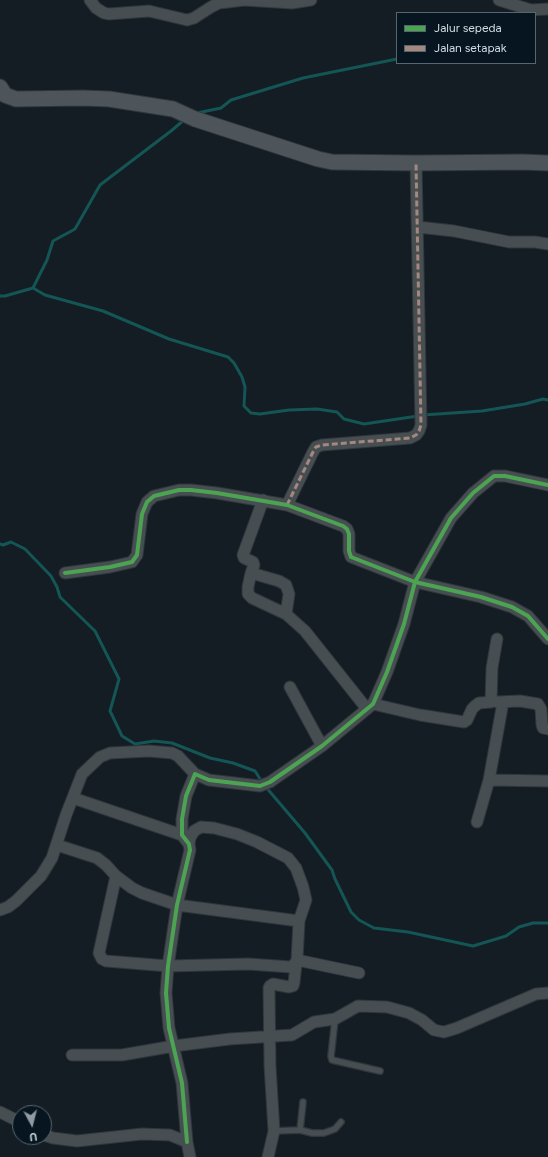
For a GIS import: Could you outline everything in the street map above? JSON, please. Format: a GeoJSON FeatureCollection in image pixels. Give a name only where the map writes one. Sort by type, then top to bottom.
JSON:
{"type":"FeatureCollection","features":[{"type":"Feature","properties":{"kind":"street"},"geometry":{"type":"LineString","coordinates":[[90,0],[96,8],[104,13],[109,14],[149,11],[187,20],[194,18],[219,3],[244,0],[292,3],[311,0]]}},
{"type":"Feature","properties":{"kind":"street"},"geometry":{"type":"LineString","coordinates":[[499,0],[531,10],[548,9]]}},
{"type":"Feature","properties":{"kind":"street"},"geometry":{"type":"LineString","coordinates":[[0,87],[4,95],[16,99],[109,99],[173,109],[195,118],[318,159],[332,162],[416,164],[470,162],[548,163]]}},
{"type":"Feature","properties":{"kind":"street"},"geometry":{"type":"LineString","coordinates":[[287,505],[316,447],[322,445],[410,438],[416,435],[419,431],[421,425],[416,164]]}},
{"type":"Feature","properties":{"kind":"street"},"geometry":{"type":"LineString","coordinates":[[418,227],[454,231],[509,242],[535,242],[548,244]]}},
{"type":"Feature","properties":{"kind":"street"},"geometry":{"type":"LineString","coordinates":[[0,910],[8,907],[16,901],[41,876],[52,858],[66,814],[82,774],[100,757],[110,753],[149,751],[172,753],[178,756],[195,774],[209,780],[265,784],[322,746],[370,707],[387,672],[402,631],[415,582],[451,518],[473,493],[494,476],[499,475],[548,485]]}},
{"type":"Feature","properties":{"kind":"street"},"geometry":{"type":"LineString","coordinates":[[65,573],[110,567],[132,562],[137,555],[142,514],[147,502],[154,496],[179,490],[217,493],[287,505],[343,526],[347,529],[349,534],[349,551],[351,557],[415,582],[481,597],[512,607],[528,616],[548,639]]}},
{"type":"Feature","properties":{"kind":"street"},"geometry":{"type":"LineString","coordinates":[[263,500],[243,555],[244,558],[253,562],[254,565],[248,594],[252,598],[286,614],[305,631],[370,707],[460,722],[467,720],[472,709],[479,703],[520,701],[538,704],[541,709],[543,728],[548,728]]}},
{"type":"Feature","properties":{"kind":"street"},"geometry":{"type":"LineString","coordinates":[[252,573],[279,581],[286,585],[289,594],[286,614]]}},
{"type":"Feature","properties":{"kind":"street"},"geometry":{"type":"LineString","coordinates":[[491,702],[492,668],[497,638]]}},
{"type":"Feature","properties":{"kind":"street"},"geometry":{"type":"LineString","coordinates":[[290,687],[322,746]]}},
{"type":"Feature","properties":{"kind":"street"},"geometry":{"type":"LineString","coordinates":[[477,822],[489,780],[503,702]]}},
{"type":"Feature","properties":{"kind":"street"},"geometry":{"type":"LineString","coordinates":[[193,1156],[187,1142],[182,1083],[169,1028],[166,993],[168,966],[177,905],[190,850],[182,835],[182,819],[186,796],[195,774]]}},
{"type":"Feature","properties":{"kind":"street"},"geometry":{"type":"LineString","coordinates":[[489,780],[548,782]]}},
{"type":"Feature","properties":{"kind":"street"},"geometry":{"type":"LineString","coordinates":[[73,798],[182,835]]}},
{"type":"Feature","properties":{"kind":"street"},"geometry":{"type":"LineString","coordinates":[[188,844],[194,831],[201,827],[214,828],[237,834],[257,842],[288,858],[296,868],[303,887],[306,900],[299,921],[294,983],[293,986],[289,987],[273,984],[270,986],[269,1036],[274,1132],[268,1157]]}},
{"type":"Feature","properties":{"kind":"street"},"geometry":{"type":"LineString","coordinates":[[57,845],[97,858],[116,876],[132,888],[177,905],[299,921]]}},
{"type":"Feature","properties":{"kind":"street"},"geometry":{"type":"LineString","coordinates":[[116,876],[99,953],[102,959],[106,961],[168,966],[248,964],[291,967],[296,962]]}},
{"type":"Feature","properties":{"kind":"street"},"geometry":{"type":"LineString","coordinates":[[296,962],[359,973]]}},
{"type":"Feature","properties":{"kind":"street"},"geometry":{"type":"LineString","coordinates":[[72,1055],[122,1055],[174,1046],[230,1039],[292,1035],[314,1022],[335,1019],[358,1006],[386,1007],[409,1012],[434,1030],[444,1032],[536,994],[548,993]]}},
{"type":"Feature","properties":{"kind":"street"},"geometry":{"type":"LineString","coordinates":[[0,1113],[12,1118]]}},
{"type":"Feature","properties":{"kind":"street"},"geometry":{"type":"LineString","coordinates":[[52,1138],[77,1141],[142,1134],[170,1136],[187,1142]]}},
{"type":"Feature","properties":{"kind":"lane"},"geometry":{"type":"LineString","coordinates":[[335,1019],[331,1056],[332,1060],[380,1071]]}},
{"type":"Feature","properties":{"kind":"lane"},"geometry":{"type":"LineString","coordinates":[[300,1130],[303,1102]]}},
{"type":"Feature","properties":{"kind":"lane"},"geometry":{"type":"LineString","coordinates":[[274,1132],[300,1130],[312,1133],[324,1133],[334,1129],[341,1122]]}},
{"type":"Feature","properties":{"kind":"waterway"},"geometry":{"type":"LineString","coordinates":[[197,113],[221,108],[231,100],[303,78],[396,59]]}},
{"type":"Feature","properties":{"kind":"waterway"},"geometry":{"type":"LineString","coordinates":[[0,296],[33,288],[47,260],[53,241],[75,229],[100,185],[184,120]]}},
{"type":"Feature","properties":{"kind":"waterway"},"geometry":{"type":"LineString","coordinates":[[33,288],[45,295],[103,311],[169,339],[228,357],[234,363],[242,377],[245,387],[244,406],[251,413],[260,414],[289,410],[317,409],[337,412],[344,419],[364,424],[418,416]]}},
{"type":"Feature","properties":{"kind":"waterway"},"geometry":{"type":"LineString","coordinates":[[423,415],[482,411],[525,404],[543,399],[548,400]]}},
{"type":"Feature","properties":{"kind":"waterway"},"geometry":{"type":"LineString","coordinates":[[0,544],[3,545],[11,542],[25,549],[51,576],[60,597],[95,631],[119,679],[110,711],[122,736],[135,744],[154,741],[172,743],[210,758],[233,763],[255,771],[262,782]]}},
{"type":"Feature","properties":{"kind":"waterway"},"geometry":{"type":"LineString","coordinates":[[265,786],[305,833],[332,870],[351,912],[359,920],[374,928],[408,932],[473,946],[506,936],[519,927],[533,923],[548,923]]}},
{"type":"Feature","properties":{"kind":"marked path"},"geometry":{"type":"LineString","coordinates":[[287,505],[316,447],[322,445],[410,438],[416,435],[419,431],[421,425],[416,163]]}},
{"type":"Feature","properties":{"kind":"cycle path"},"geometry":{"type":"LineString","coordinates":[[187,1142],[182,1083],[169,1028],[166,993],[168,966],[177,905],[190,850],[189,844],[182,835],[182,819],[186,796],[195,774],[209,780],[260,786],[270,782],[322,746],[373,704],[387,672],[404,624],[415,582],[451,518],[473,493],[494,476],[505,476],[548,485]]}},
{"type":"Feature","properties":{"kind":"cycle path"},"geometry":{"type":"LineString","coordinates":[[65,573],[110,567],[132,562],[137,555],[142,514],[147,502],[154,496],[179,490],[217,493],[287,505],[343,526],[347,529],[349,534],[349,551],[351,557],[415,582],[481,597],[512,607],[528,616],[548,639]]}}]}
